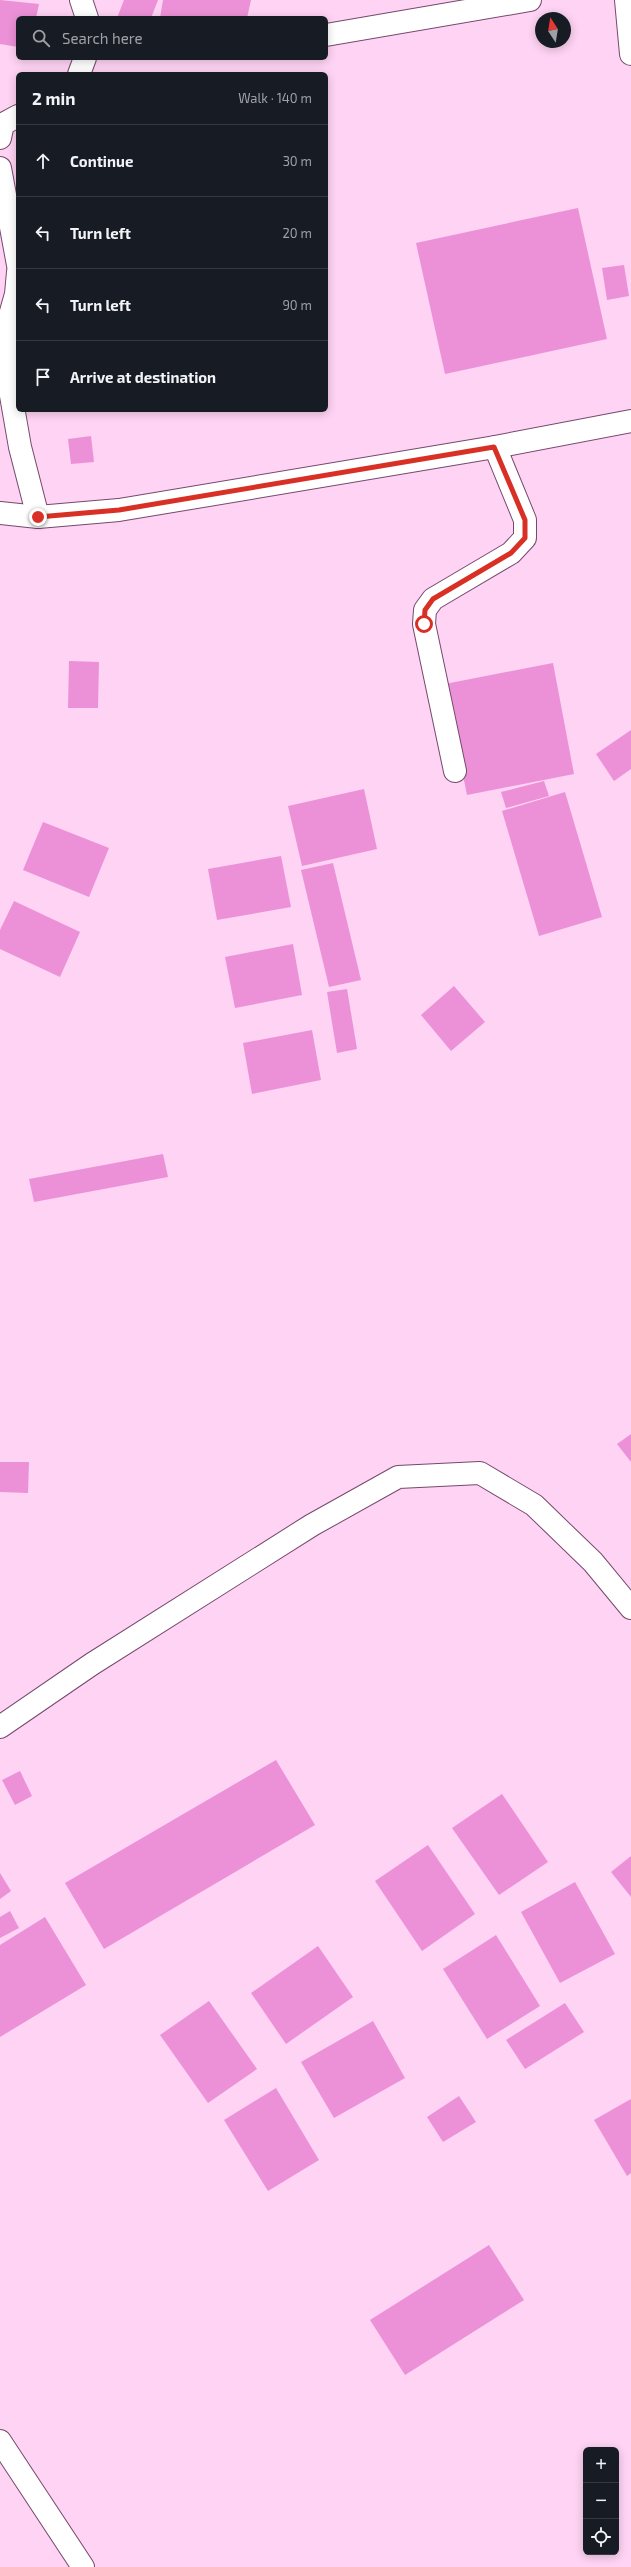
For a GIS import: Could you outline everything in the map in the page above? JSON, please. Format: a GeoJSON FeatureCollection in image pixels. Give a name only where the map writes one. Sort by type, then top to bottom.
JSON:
{"type":"FeatureCollection","features":[{"type":"Feature","properties":{"kind":"street"},"geometry":{"type":"LineString","coordinates":[[81,0],[86,16]]}},
{"type":"Feature","properties":{"kind":"street"},"geometry":{"type":"LineString","coordinates":[[328,35],[530,0]]}},
{"type":"Feature","properties":{"kind":"street"},"geometry":{"type":"LineString","coordinates":[[626,0],[631,54]]}},
{"type":"Feature","properties":{"kind":"street"},"geometry":{"type":"LineString","coordinates":[[80,72],[84,60]]}},
{"type":"Feature","properties":{"kind":"street"},"geometry":{"type":"LineString","coordinates":[[0,138],[3,124],[16,117]]}},
{"type":"Feature","properties":{"kind":"street"},"geometry":{"type":"LineString","coordinates":[[0,168],[16,254]]}},
{"type":"Feature","properties":{"kind":"street"},"geometry":{"type":"LineString","coordinates":[[16,294],[5,333],[6,366],[20,446],[38,517]]}},
{"type":"Feature","properties":{"kind":"street"},"geometry":{"type":"LineString","coordinates":[[0,513],[38,517],[119,510],[494,447],[631,421]]}},
{"type":"Feature","properties":{"kind":"street"},"geometry":{"type":"LineString","coordinates":[[455,770],[424,624],[425,610],[433,599],[511,553],[525,538],[525,520],[494,447]]}},
{"type":"Feature","properties":{"kind":"street"},"geometry":{"type":"LineString","coordinates":[[0,1727],[99,1660],[312,1525],[398,1477],[480,1473],[534,1505],[593,1562],[631,1608]]}},
{"type":"Feature","properties":{"kind":"street"},"geometry":{"type":"LineString","coordinates":[[0,2441],[83,2567]]}},
{"type":"Feature","properties":{"kind":"building"},"geometry":{"type":"Polygon","coordinates":[[[0,0],[39,4],[36,16],[16,16],[16,47],[0,44],[0,0]]]}},
{"type":"Feature","properties":{"kind":"building"},"geometry":{"type":"Polygon","coordinates":[[[124,0],[158,0],[152,16],[118,16],[124,0]]]}},
{"type":"Feature","properties":{"kind":"building"},"geometry":{"type":"Polygon","coordinates":[[[163,0],[251,0],[247,16],[160,16],[163,0]]]}},
{"type":"Feature","properties":{"kind":"building"},"geometry":{"type":"Polygon","coordinates":[[[578,208],[607,339],[445,374],[416,243],[578,208]]]}},
{"type":"Feature","properties":{"kind":"building"},"geometry":{"type":"Polygon","coordinates":[[[624,265],[629,296],[607,300],[602,268],[624,265]]]}},
{"type":"Feature","properties":{"kind":"building"},"geometry":{"type":"Polygon","coordinates":[[[91,436],[94,462],[71,464],[68,439],[91,436]]]}},
{"type":"Feature","properties":{"kind":"building"},"geometry":{"type":"Polygon","coordinates":[[[69,661],[99,662],[98,708],[68,708],[69,661]]]}},
{"type":"Feature","properties":{"kind":"building"},"geometry":{"type":"Polygon","coordinates":[[[553,663],[574,774],[467,795],[445,684],[553,663]]]}},
{"type":"Feature","properties":{"kind":"building"},"geometry":{"type":"Polygon","coordinates":[[[631,730],[631,769],[614,781],[596,754],[631,730]]]}},
{"type":"Feature","properties":{"kind":"building"},"geometry":{"type":"Polygon","coordinates":[[[544,781],[549,796],[506,808],[501,792],[544,781]]]}},
{"type":"Feature","properties":{"kind":"building"},"geometry":{"type":"Polygon","coordinates":[[[364,789],[377,849],[302,866],[288,806],[364,789]]]}},
{"type":"Feature","properties":{"kind":"building"},"geometry":{"type":"Polygon","coordinates":[[[565,792],[602,917],[539,936],[502,811],[565,792]]]}},
{"type":"Feature","properties":{"kind":"building"},"geometry":{"type":"Polygon","coordinates":[[[43,822],[109,848],[89,897],[23,870],[43,822]]]}},
{"type":"Feature","properties":{"kind":"building"},"geometry":{"type":"Polygon","coordinates":[[[281,856],[291,907],[217,920],[208,869],[281,856]]]}},
{"type":"Feature","properties":{"kind":"building"},"geometry":{"type":"Polygon","coordinates":[[[333,863],[361,980],[329,987],[301,870],[333,863]]]}},
{"type":"Feature","properties":{"kind":"building"},"geometry":{"type":"Polygon","coordinates":[[[14,901],[80,932],[60,977],[0,949],[0,930],[14,901]]]}},
{"type":"Feature","properties":{"kind":"building"},"geometry":{"type":"Polygon","coordinates":[[[293,944],[302,995],[235,1008],[225,957],[293,944]]]}},
{"type":"Feature","properties":{"kind":"building"},"geometry":{"type":"Polygon","coordinates":[[[454,986],[485,1022],[451,1051],[421,1015],[454,986]]]}},
{"type":"Feature","properties":{"kind":"building"},"geometry":{"type":"Polygon","coordinates":[[[347,989],[357,1049],[337,1053],[327,992],[347,989]]]}},
{"type":"Feature","properties":{"kind":"building"},"geometry":{"type":"Polygon","coordinates":[[[312,1030],[321,1080],[252,1094],[243,1043],[312,1030]]]}},
{"type":"Feature","properties":{"kind":"building"},"geometry":{"type":"Polygon","coordinates":[[[163,1154],[168,1177],[34,1202],[29,1179],[163,1154]]]}},
{"type":"Feature","properties":{"kind":"building"},"geometry":{"type":"Polygon","coordinates":[[[631,1434],[631,1462],[617,1444],[631,1434]]]}},
{"type":"Feature","properties":{"kind":"building"},"geometry":{"type":"Polygon","coordinates":[[[0,1462],[29,1462],[28,1493],[0,1492],[0,1462]]]}},
{"type":"Feature","properties":{"kind":"building"},"geometry":{"type":"Polygon","coordinates":[[[276,1760],[315,1825],[104,1949],[65,1883],[276,1760]]]}},
{"type":"Feature","properties":{"kind":"building"},"geometry":{"type":"Polygon","coordinates":[[[20,1771],[32,1796],[15,1805],[2,1780],[20,1771]]]}},
{"type":"Feature","properties":{"kind":"building"},"geometry":{"type":"Polygon","coordinates":[[[502,1794],[548,1862],[499,1895],[452,1828],[502,1794]]]}},
{"type":"Feature","properties":{"kind":"building"},"geometry":{"type":"Polygon","coordinates":[[[428,1845],[475,1914],[422,1951],[375,1881],[428,1845]]]}},
{"type":"Feature","properties":{"kind":"building"},"geometry":{"type":"Polygon","coordinates":[[[631,1856],[631,1897],[611,1872],[631,1856]]]}},
{"type":"Feature","properties":{"kind":"building"},"geometry":{"type":"Polygon","coordinates":[[[0,1873],[11,1891],[0,1899],[0,1873]]]}},
{"type":"Feature","properties":{"kind":"building"},"geometry":{"type":"Polygon","coordinates":[[[575,1882],[615,1954],[560,1983],[521,1912],[575,1882]]]}},
{"type":"Feature","properties":{"kind":"building"},"geometry":{"type":"Polygon","coordinates":[[[10,1911],[19,1928],[0,1938],[0,1917],[10,1911]]]}},
{"type":"Feature","properties":{"kind":"building"},"geometry":{"type":"Polygon","coordinates":[[[45,1917],[86,1985],[0,2037],[0,1945],[45,1917]]]}},
{"type":"Feature","properties":{"kind":"building"},"geometry":{"type":"Polygon","coordinates":[[[496,1935],[540,2006],[487,2039],[443,1969],[496,1935]]]}},
{"type":"Feature","properties":{"kind":"building"},"geometry":{"type":"Polygon","coordinates":[[[318,1946],[353,1997],[286,2044],[251,1993],[318,1946]]]}},
{"type":"Feature","properties":{"kind":"building"},"geometry":{"type":"Polygon","coordinates":[[[209,2001],[257,2069],[208,2103],[160,2035],[209,2001]]]}},
{"type":"Feature","properties":{"kind":"building"},"geometry":{"type":"Polygon","coordinates":[[[565,2003],[584,2032],[525,2069],[506,2040],[565,2003]]]}},
{"type":"Feature","properties":{"kind":"building"},"geometry":{"type":"Polygon","coordinates":[[[373,2021],[405,2078],[334,2118],[301,2062],[373,2021]]]}},
{"type":"Feature","properties":{"kind":"building"},"geometry":{"type":"Polygon","coordinates":[[[276,2088],[319,2160],[268,2191],[224,2120],[276,2088]]]}},
{"type":"Feature","properties":{"kind":"building"},"geometry":{"type":"Polygon","coordinates":[[[459,2096],[476,2122],[443,2142],[427,2117],[459,2096]]]}},
{"type":"Feature","properties":{"kind":"building"},"geometry":{"type":"Polygon","coordinates":[[[631,2099],[631,2173],[627,2176],[594,2120],[631,2099]]]}},
{"type":"Feature","properties":{"kind":"building"},"geometry":{"type":"Polygon","coordinates":[[[489,2245],[524,2300],[405,2375],[370,2320],[489,2245]]]}},
{"type":"Feature","properties":{"kind":"route"},"geometry":{"type":"LineString","coordinates":[[38,517],[119,510],[494,447],[525,520],[525,538],[511,553],[433,599],[425,610],[424,624]]}}]}
